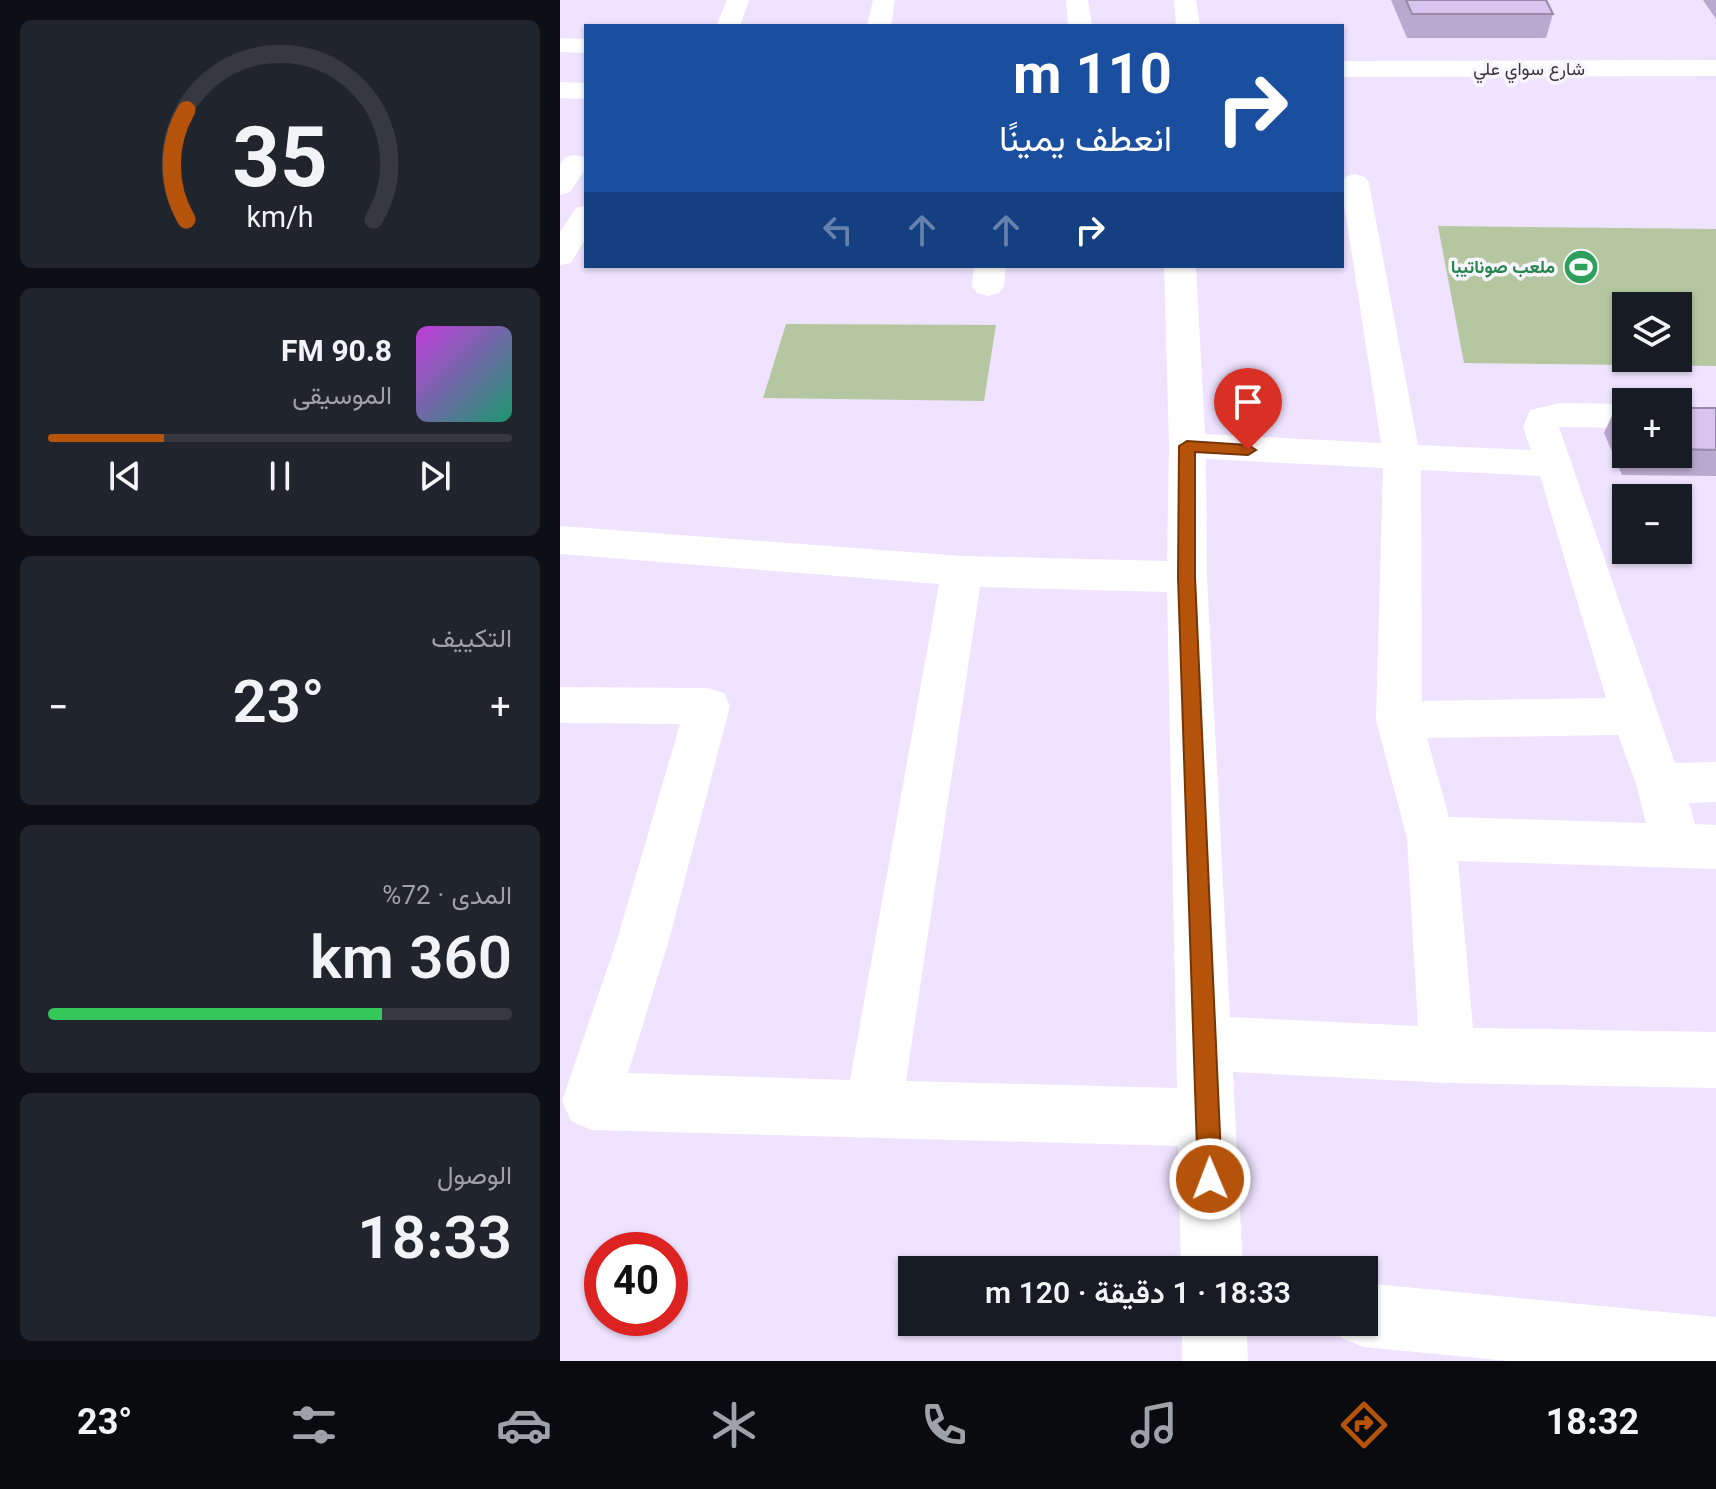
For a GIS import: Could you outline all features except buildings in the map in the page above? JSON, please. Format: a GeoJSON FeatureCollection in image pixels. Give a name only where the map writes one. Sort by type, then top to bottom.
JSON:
{"type":"FeatureCollection","features":[{"type":"Feature","properties":{"kind":"street"},"geometry":{"type":"LineString","coordinates":[[729,24],[738,0]]}},
{"type":"Feature","properties":{"kind":"street"},"geometry":{"type":"LineString","coordinates":[[879,24],[884,0]]}},
{"type":"Feature","properties":{"kind":"street"},"geometry":{"type":"LineString","coordinates":[[1077,0],[1080,24]]}},
{"type":"Feature","properties":{"kind":"street"},"geometry":{"type":"LineString","coordinates":[[1185,0],[1188,24]]}},
{"type":"Feature","properties":{"kind":"street"},"geometry":{"type":"LineString","coordinates":[[560,45],[584,46]]}},
{"type":"Feature","properties":{"kind":"street","name":"شارع سواي علي"},"geometry":{"type":"LineString","coordinates":[[1344,52],[1716,68]]}},
{"type":"Feature","properties":{"kind":"street","name":"شارع سواي علي"},"geometry":{"type":"LineString","coordinates":[[1344,69],[1716,52]]}},
{"type":"Feature","properties":{"kind":"street"},"geometry":{"type":"LineString","coordinates":[[560,64],[584,64]]}},
{"type":"Feature","properties":{"kind":"street"},"geometry":{"type":"LineString","coordinates":[[560,90],[584,91]]}},
{"type":"Feature","properties":{"kind":"street"},"geometry":{"type":"LineString","coordinates":[[1355,183],[1402,459],[1399,720],[1431,838],[1448,1055]]}},
{"type":"Feature","properties":{"kind":"street"},"geometry":{"type":"LineString","coordinates":[[560,256],[584,217]]}},
{"type":"Feature","properties":{"kind":"street"},"geometry":{"type":"LineString","coordinates":[[1180,268],[1187,446],[1187,577],[1212,1256]]}},
{"type":"Feature","properties":{"kind":"street"},"geometry":{"type":"LineString","coordinates":[[1612,416],[1560,415],[1543,418],[1541,427],[1634,716],[1660,784],[1696,846]]}},
{"type":"Feature","properties":{"kind":"street"},"geometry":{"type":"LineString","coordinates":[[1187,446],[1402,459],[1555,464]]}},
{"type":"Feature","properties":{"kind":"street"},"geometry":{"type":"LineString","coordinates":[[560,540],[962,571],[1187,577]]}},
{"type":"Feature","properties":{"kind":"street"},"geometry":{"type":"LineString","coordinates":[[874,1107],[962,571]]}},
{"type":"Feature","properties":{"kind":"street"},"geometry":{"type":"LineString","coordinates":[[560,705],[708,706],[643,940],[576,1106],[874,1107],[1208,1118]]}},
{"type":"Feature","properties":{"kind":"street"},"geometry":{"type":"LineString","coordinates":[[1399,720],[1634,716]]}},
{"type":"Feature","properties":{"kind":"street"},"geometry":{"type":"LineString","coordinates":[[1660,784],[1716,782]]}},
{"type":"Feature","properties":{"kind":"street"},"geometry":{"type":"LineString","coordinates":[[1431,838],[1696,846]]}},
{"type":"Feature","properties":{"kind":"street"},"geometry":{"type":"LineString","coordinates":[[1205,1043],[1448,1055],[1716,1060]]}},
{"type":"Feature","properties":{"kind":"street"},"geometry":{"type":"LineString","coordinates":[[1378,1316],[1716,1349]]}},
{"type":"Feature","properties":{"kind":"street"},"geometry":{"type":"LineString","coordinates":[[1214,1336],[1215,1361]]}},
{"type":"Feature","properties":{"kind":"green space","name":"ملعب صوناتيبا"},"geometry":{"type":"Polygon","coordinates":[[[1438,226],[1716,229],[1716,366],[1692,366],[1692,292],[1612,292],[1612,365],[1464,363],[1438,226]]]}},
{"type":"Feature","properties":{"kind":"green space"},"geometry":{"type":"Polygon","coordinates":[[[786,324],[996,325],[984,401],[763,398],[786,324]]]}},
{"type":"Feature","properties":{"kind":"place","name":"ملعب صوناتيبا"},"geometry":{"type":"Point","coordinates":[1581,267]}},
{"type":"Feature","properties":{"kind":"route"},"geometry":{"type":"LineString","coordinates":[[1210,1179],[1187,577],[1187,446],[1248,450]]}}]}
